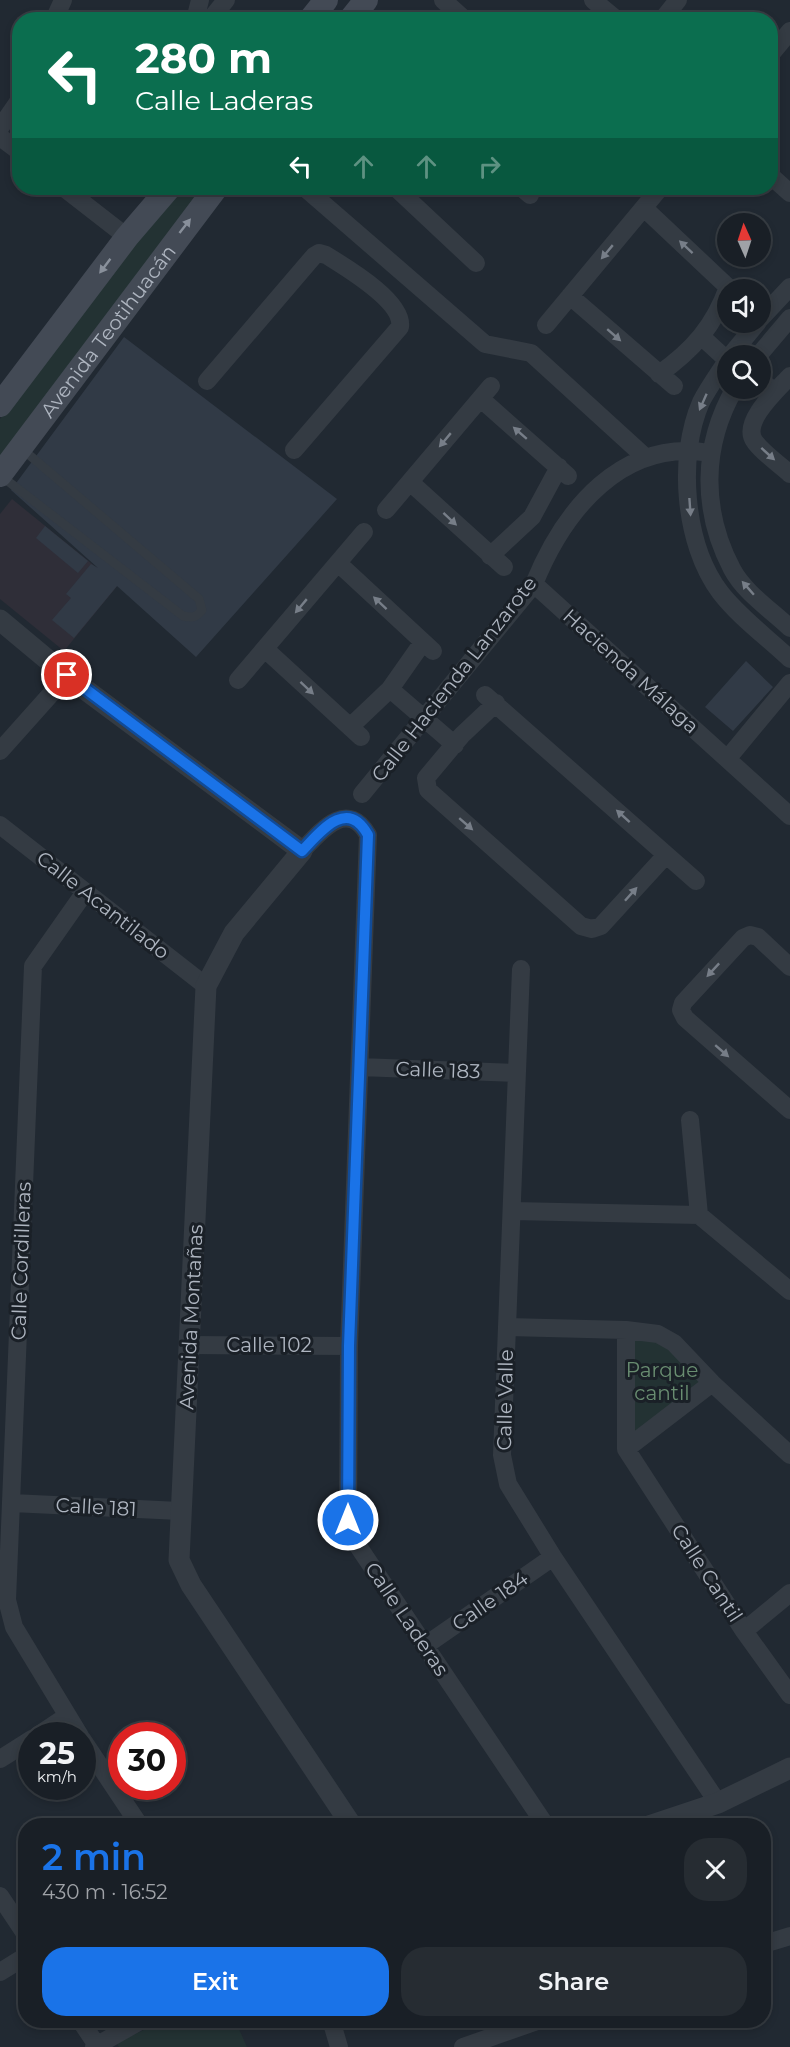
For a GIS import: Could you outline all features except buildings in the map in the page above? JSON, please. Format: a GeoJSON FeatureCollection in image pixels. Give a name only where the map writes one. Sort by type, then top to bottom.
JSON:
{"type":"FeatureCollection","features":[{"type":"Feature","properties":{"kind":"main road"},"geometry":{"type":"LineString","coordinates":[[316,12],[326,0]]}},
{"type":"Feature","properties":{"kind":"main road","name":"Avenida Teotihuacán"},"geometry":{"type":"LineString","coordinates":[[0,405],[127,237],[163,195]]}},
{"type":"Feature","properties":{"kind":"main road","name":"Avenida Teotihuacán"},"geometry":{"type":"LineString","coordinates":[[0,475],[211,195]]}},
{"type":"Feature","properties":{"kind":"street"},"geometry":{"type":"LineString","coordinates":[[216,12],[226,0]]}},
{"type":"Feature","properties":{"kind":"street"},"geometry":{"type":"LineString","coordinates":[[443,0],[456,12]]}},
{"type":"Feature","properties":{"kind":"street"},"geometry":{"type":"LineString","coordinates":[[593,0],[607,12]]}},
{"type":"Feature","properties":{"kind":"street"},"geometry":{"type":"LineString","coordinates":[[668,12],[678,0]]}},
{"type":"Feature","properties":{"kind":"street"},"geometry":{"type":"LineString","coordinates":[[0,128],[12,111]]}},
{"type":"Feature","properties":{"kind":"street"},"geometry":{"type":"LineString","coordinates":[[778,182],[790,193]]}},
{"type":"Feature","properties":{"kind":"street"},"geometry":{"type":"LineString","coordinates":[[73,195],[127,237]]}},
{"type":"Feature","properties":{"kind":"street"},"geometry":{"type":"LineString","coordinates":[[312,195],[485,344],[531,353],[644,456]]}},
{"type":"Feature","properties":{"kind":"street"},"geometry":{"type":"LineString","coordinates":[[403,195],[476,263]]}},
{"type":"Feature","properties":{"kind":"street"},"geometry":{"type":"LineString","coordinates":[[546,325],[654,195]]}},
{"type":"Feature","properties":{"kind":"street"},"geometry":{"type":"LineString","coordinates":[[644,208],[720,279]]}},
{"type":"Feature","properties":{"kind":"street"},"geometry":{"type":"LineString","coordinates":[[207,381],[314,256],[319,253],[326,255],[369,282],[397,314],[401,321],[400,327],[294,450]]}},
{"type":"Feature","properties":{"kind":"street"},"geometry":{"type":"LineString","coordinates":[[369,282],[387,262]]}},
{"type":"Feature","properties":{"kind":"street"},"geometry":{"type":"LineString","coordinates":[[771,308],[790,287]]}},
{"type":"Feature","properties":{"kind":"street"},"geometry":{"type":"LineString","coordinates":[[570,296],[674,386]]}},
{"type":"Feature","properties":{"kind":"street"},"geometry":{"type":"LineString","coordinates":[[659,374],[678,361],[702,336],[717,314]]}},
{"type":"Feature","properties":{"kind":"street"},"geometry":{"type":"LineString","coordinates":[[767,345],[790,318]]}},
{"type":"Feature","properties":{"kind":"street"},"geometry":{"type":"LineString","coordinates":[[739,345],[749,333]]}},
{"type":"Feature","properties":{"kind":"street"},"geometry":{"type":"LineString","coordinates":[[702,336],[717,350]]}},
{"type":"Feature","properties":{"kind":"street"},"geometry":{"type":"LineString","coordinates":[[717,376],[701,403],[688,449],[691,523],[699,556],[721,592],[790,659]]}},
{"type":"Feature","properties":{"kind":"street"},"geometry":{"type":"LineString","coordinates":[[790,376],[753,420],[750,430],[754,441],[790,474]]}},
{"type":"Feature","properties":{"kind":"street"},"geometry":{"type":"LineString","coordinates":[[771,389],[775,392]]}},
{"type":"Feature","properties":{"kind":"street"},"geometry":{"type":"LineString","coordinates":[[386,510],[486,392],[564,472],[497,561],[410,482]]}},
{"type":"Feature","properties":{"kind":"street"},"geometry":{"type":"LineString","coordinates":[[729,399],[723,410],[710,453],[708,481],[714,523],[732,570],[753,594],[790,628]]}},
{"type":"Feature","properties":{"kind":"street","name":"Calle Hacienda Lanzarote"},"geometry":{"type":"LineString","coordinates":[[362,794],[534,584],[555,541],[576,509],[609,478],[644,456],[688,449],[710,453]]}},
{"type":"Feature","properties":{"kind":"street"},"geometry":{"type":"LineString","coordinates":[[532,517],[555,541]]}},
{"type":"Feature","properties":{"kind":"street"},"geometry":{"type":"LineString","coordinates":[[238,680],[364,532]]}},
{"type":"Feature","properties":{"kind":"street"},"geometry":{"type":"LineString","coordinates":[[265,649],[355,732],[428,646],[338,563]]}},
{"type":"Feature","properties":{"kind":"street","name":"Hacienda Málaga"},"geometry":{"type":"LineString","coordinates":[[534,584],[790,816]]}},
{"type":"Feature","properties":{"kind":"street"},"geometry":{"type":"LineString","coordinates":[[0,620],[67,675],[302,851]]}},
{"type":"Feature","properties":{"kind":"street"},"geometry":{"type":"LineString","coordinates":[[0,751],[67,675]]}},
{"type":"Feature","properties":{"kind":"street"},"geometry":{"type":"LineString","coordinates":[[728,758],[790,683]]}},
{"type":"Feature","properties":{"kind":"street"},"geometry":{"type":"LineString","coordinates":[[390,690],[424,716],[455,745]]}},
{"type":"Feature","properties":{"kind":"street"},"geometry":{"type":"LineString","coordinates":[[666,855],[601,926],[592,929],[581,926],[428,790],[426,778],[490,699],[696,881]]}},
{"type":"Feature","properties":{"kind":"street","name":"Avenida Montañas"},"geometry":{"type":"LineString","coordinates":[[347,1818],[191,1585],[179,1560],[206,986],[234,933],[302,851],[327,824],[352,819]]}},
{"type":"Feature","properties":{"kind":"street","name":"Calle Laderas"},"geometry":{"type":"LineString","coordinates":[[352,819],[362,824],[368,835],[349,1346],[348,1520],[358,1546],[541,1818]]}},
{"type":"Feature","properties":{"kind":"street","name":"Calle Acantilado"},"geometry":{"type":"LineString","coordinates":[[0,825],[206,986]]}},
{"type":"Feature","properties":{"kind":"street","name":"Calle Cordilleras"},"geometry":{"type":"LineString","coordinates":[[71,1722],[14,1627],[7,1600],[12,1503],[8,1350],[33,966],[85,892]]}},
{"type":"Feature","properties":{"kind":"street"},"geometry":{"type":"LineString","coordinates":[[790,967],[758,937],[750,935],[743,938],[683,1003],[681,1010],[685,1018],[790,1110]]}},
{"type":"Feature","properties":{"kind":"street","name":"Calle Valle"},"geometry":{"type":"LineString","coordinates":[[521,969],[515,1073],[513,1211],[502,1455],[508,1484],[553,1557],[718,1803]]}},
{"type":"Feature","properties":{"kind":"street","name":"Calle 183"},"geometry":{"type":"LineString","coordinates":[[360,1067],[515,1073]]}},
{"type":"Feature","properties":{"kind":"street"},"geometry":{"type":"LineString","coordinates":[[690,1120],[699,1215]]}},
{"type":"Feature","properties":{"kind":"street"},"geometry":{"type":"LineString","coordinates":[[513,1211],[699,1215],[790,1291]]}},
{"type":"Feature","properties":{"kind":"street"},"geometry":{"type":"LineString","coordinates":[[507,1327],[626,1330],[658,1334],[674,1343],[712,1383],[790,1455]]}},
{"type":"Feature","properties":{"kind":"street"},"geometry":{"type":"LineString","coordinates":[[626,1330],[626,1449]]}},
{"type":"Feature","properties":{"kind":"street","name":"Calle 102"},"geometry":{"type":"LineString","coordinates":[[190,1345],[349,1346]]}},
{"type":"Feature","properties":{"kind":"street"},"geometry":{"type":"LineString","coordinates":[[626,1449],[712,1383]]}},
{"type":"Feature","properties":{"kind":"street","name":"Calle Cantil"},"geometry":{"type":"LineString","coordinates":[[626,1449],[744,1631],[790,1695]]}},
{"type":"Feature","properties":{"kind":"street","name":"Calle 181"},"geometry":{"type":"LineString","coordinates":[[12,1503],[180,1511]]}},
{"type":"Feature","properties":{"kind":"street","name":"Calle 184"},"geometry":{"type":"LineString","coordinates":[[426,1646],[553,1557]]}},
{"type":"Feature","properties":{"kind":"street"},"geometry":{"type":"LineString","coordinates":[[744,1631],[790,1593]]}},
{"type":"Feature","properties":{"kind":"street"},"geometry":{"type":"LineString","coordinates":[[58,1722],[67,1716]]}},
{"type":"Feature","properties":{"kind":"street"},"geometry":{"type":"LineString","coordinates":[[0,1759],[18,1748]]}},
{"type":"Feature","properties":{"kind":"street"},"geometry":{"type":"LineString","coordinates":[[96,1760],[135,1818]]}},
{"type":"Feature","properties":{"kind":"street"},"geometry":{"type":"LineString","coordinates":[[673,1818],[718,1803],[790,1768]]}},
{"type":"Feature","properties":{"kind":"street"},"geometry":{"type":"LineString","coordinates":[[0,1896],[18,1923]]}},
{"type":"Feature","properties":{"kind":"street"},"geometry":{"type":"LineString","coordinates":[[771,1942],[790,1936]]}},
{"type":"Feature","properties":{"kind":"street"},"geometry":{"type":"LineString","coordinates":[[0,1972],[18,1961]]}},
{"type":"Feature","properties":{"kind":"street"},"geometry":{"type":"LineString","coordinates":[[85,2028],[96,2047],[128,2028]]}},
{"type":"Feature","properties":{"kind":"street"},"geometry":{"type":"LineString","coordinates":[[333,2028],[339,2047]]}},
{"type":"Feature","properties":{"kind":"street"},"geometry":{"type":"LineString","coordinates":[[463,2047],[517,2028]]}},
{"type":"Feature","properties":{"kind":"lane"},"geometry":{"type":"LineString","coordinates":[[0,475],[183,616],[191,618],[197,616],[202,610],[199,599],[20,448]]}},
{"type":"Feature","properties":{"kind":"shaded area"},"geometry":{"type":"Polygon","coordinates":[[[12,499],[118,585],[64,651],[0,599],[0,514],[12,499]]]}},
{"type":"Feature","properties":{"kind":"green space"},"geometry":{"type":"Polygon","coordinates":[[[174,195],[207,195],[0,466],[0,419],[174,195]]]}},
{"type":"Feature","properties":{"kind":"green space","name":"Parque cantil"},"geometry":{"type":"Polygon","coordinates":[[[633,1335],[656,1339],[707,1383],[632,1440],[633,1335]]]}},
{"type":"Feature","properties":{"kind":"green space"},"geometry":{"type":"Polygon","coordinates":[[[148,2028],[239,2028],[247,2047],[119,2047],[116,2043],[148,2028]]]}},
{"type":"Feature","properties":{"kind":"route"},"geometry":{"type":"LineString","coordinates":[[67,675],[302,851],[327,824],[339,819],[352,819],[362,824],[368,835],[349,1346],[348,1520]]}}]}
